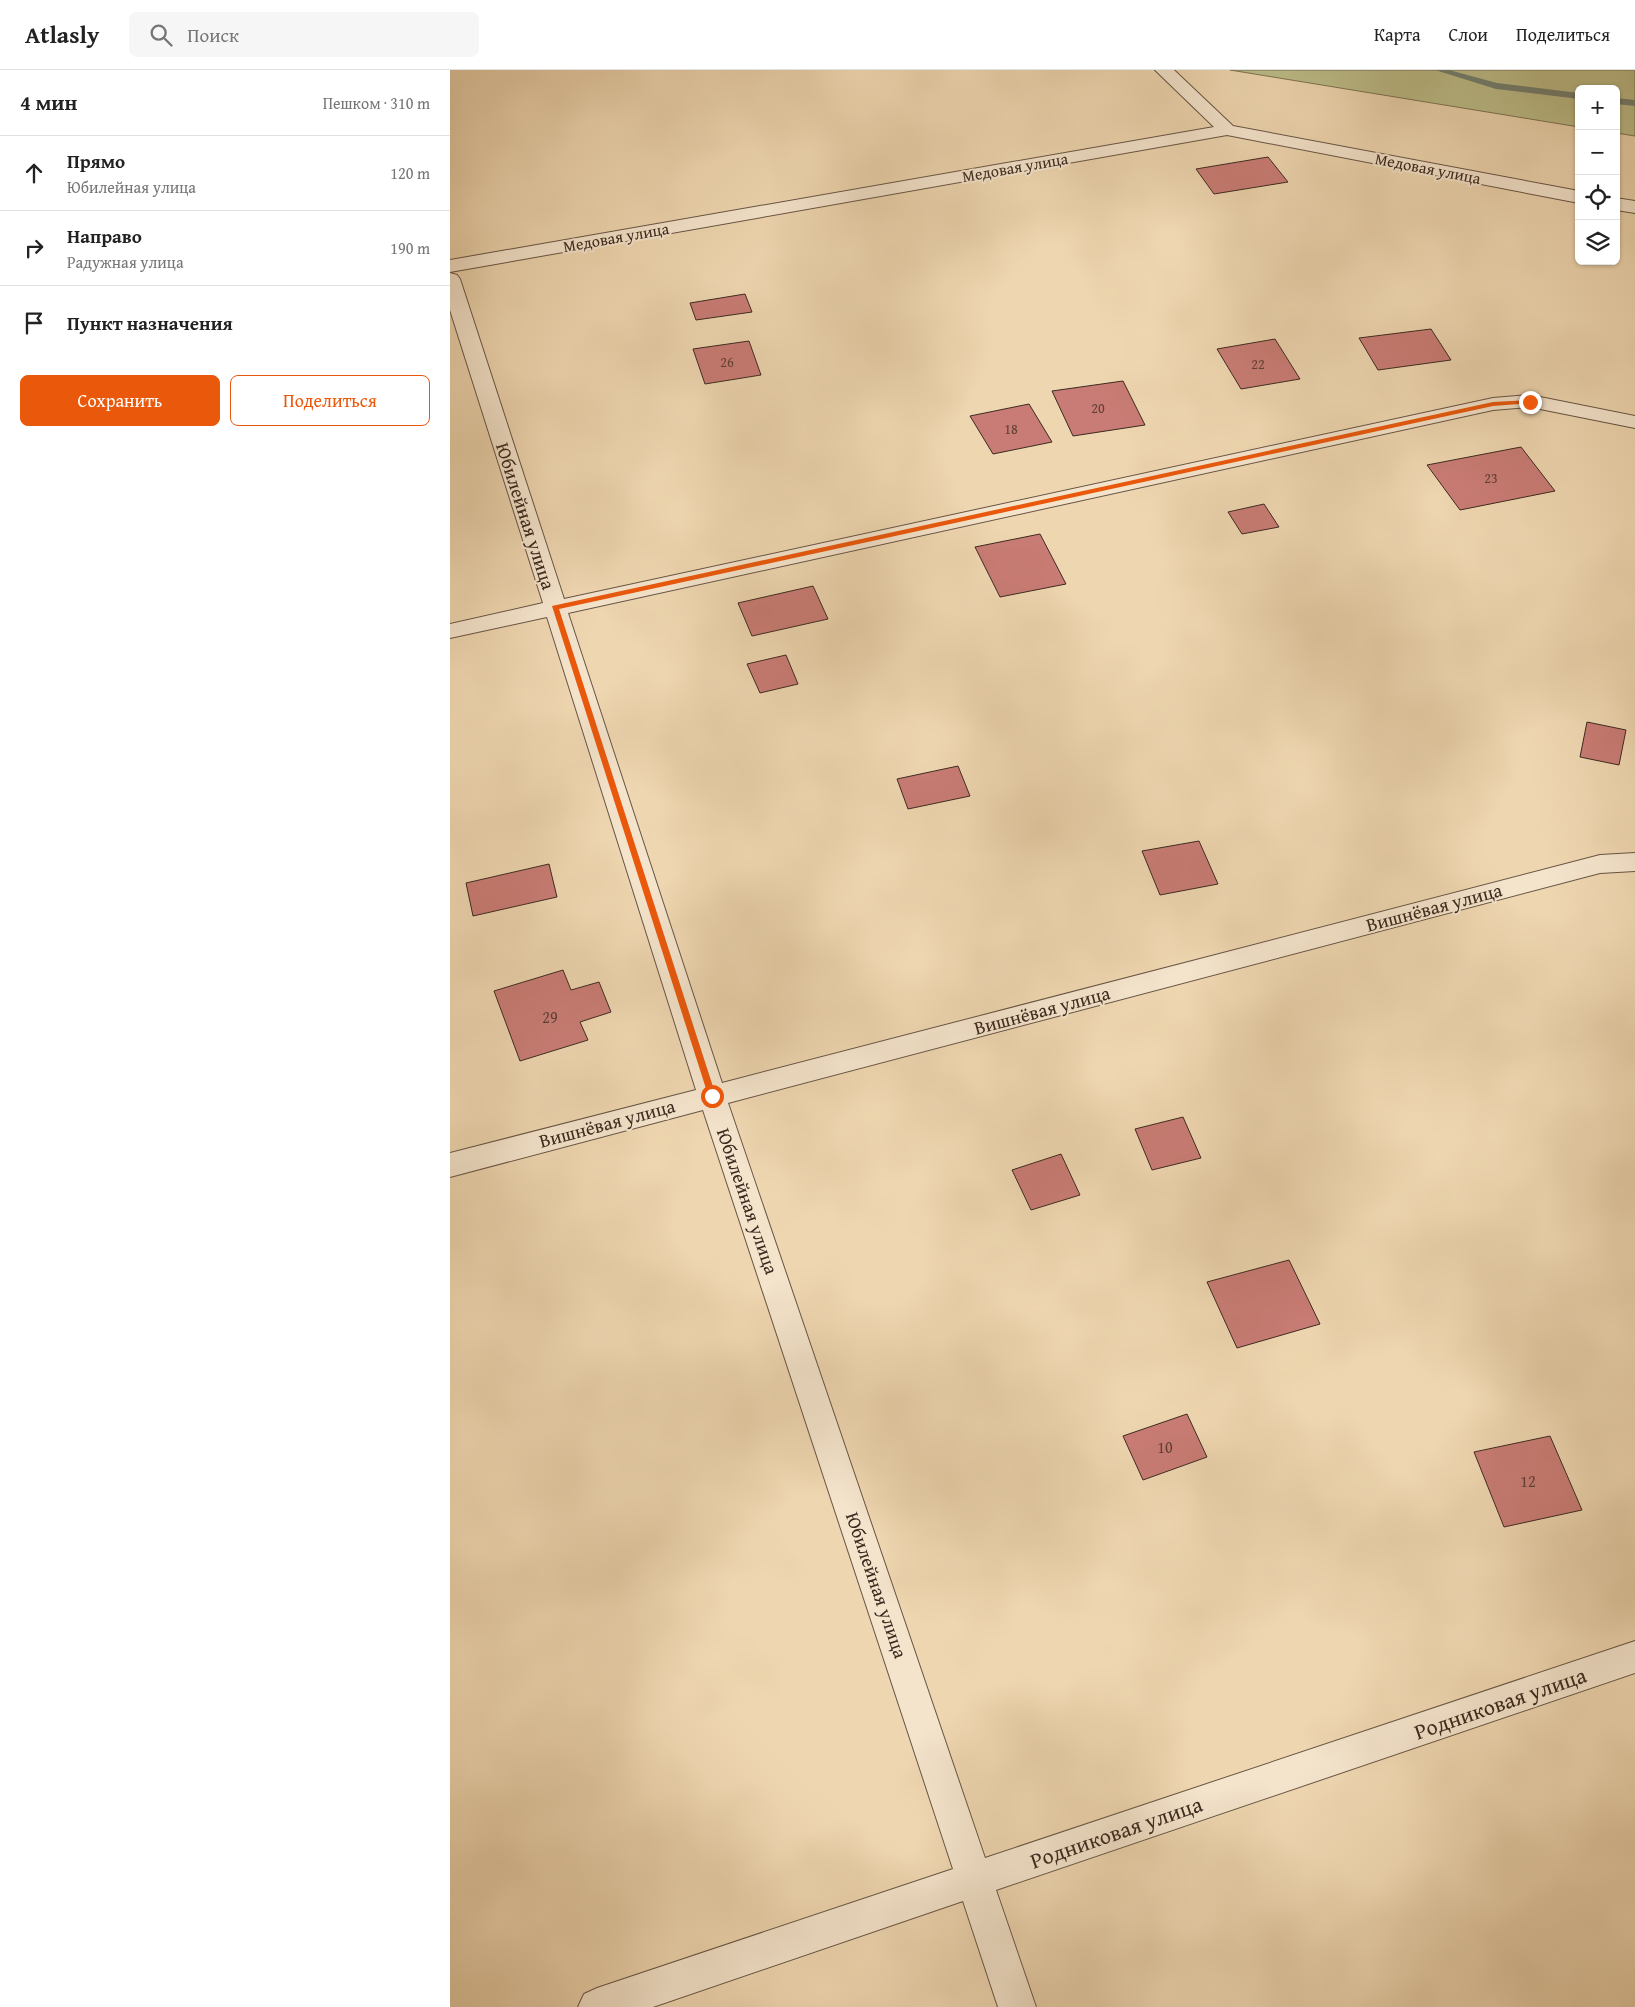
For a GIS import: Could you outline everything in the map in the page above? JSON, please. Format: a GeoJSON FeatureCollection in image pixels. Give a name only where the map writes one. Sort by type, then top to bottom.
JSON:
{"type":"FeatureCollection","features":[{"type":"Feature","properties":{"kind":"street"},"geometry":{"type":"LineString","coordinates":[[1164,70],[1227,130]]}},
{"type":"Feature","properties":{"kind":"street","name":"Медовая улица"},"geometry":{"type":"LineString","coordinates":[[450,266],[1227,130],[1575,195]]}},
{"type":"Feature","properties":{"kind":"street"},"geometry":{"type":"LineString","coordinates":[[1620,205],[1635,207]]}},
{"type":"Feature","properties":{"kind":"street","name":"Юбилейная улица"},"geometry":{"type":"LineString","coordinates":[[450,279],[712,1096],[1017,2007]]}},
{"type":"Feature","properties":{"kind":"street"},"geometry":{"type":"LineString","coordinates":[[450,631],[1493,404],[1530,402],[1635,422]]}},
{"type":"Feature","properties":{"kind":"street","name":"Вишнёвая улица"},"geometry":{"type":"LineString","coordinates":[[450,1165],[1600,864],[1635,862]]}},
{"type":"Feature","properties":{"kind":"street","name":"Родниковая улица"},"geometry":{"type":"LineString","coordinates":[[597,2007],[1635,1657]]}},
{"type":"Feature","properties":{"kind":"green space"},"geometry":{"type":"Polygon","coordinates":[[[1230,70],[1635,70],[1635,136],[1620,134],[1620,85],[1575,85],[1575,126],[1230,70]]]}},
{"type":"Feature","properties":{"kind":"building"},"geometry":{"type":"Polygon","coordinates":[[[1268,157],[1288,182],[1214,194],[1196,169],[1268,157]]]}},
{"type":"Feature","properties":{"kind":"building"},"geometry":{"type":"Polygon","coordinates":[[[745,294],[752,312],[696,320],[690,303],[745,294]]]}},
{"type":"Feature","properties":{"kind":"building"},"geometry":{"type":"Polygon","coordinates":[[[1431,329],[1451,360],[1378,370],[1359,338],[1431,329]]]}},
{"type":"Feature","properties":{"kind":"building"},"geometry":{"type":"Polygon","coordinates":[[[1275,339],[1300,379],[1241,389],[1217,349],[1275,339]]]}},
{"type":"Feature","properties":{"kind":"building"},"geometry":{"type":"Polygon","coordinates":[[[749,341],[761,375],[705,384],[693,349],[749,341]]]}},
{"type":"Feature","properties":{"kind":"building"},"geometry":{"type":"Polygon","coordinates":[[[1123,381],[1145,425],[1073,436],[1052,391],[1123,381]]]}},
{"type":"Feature","properties":{"kind":"building"},"geometry":{"type":"Polygon","coordinates":[[[1029,404],[1052,442],[993,454],[970,416],[1029,404]]]}},
{"type":"Feature","properties":{"kind":"building"},"geometry":{"type":"Polygon","coordinates":[[[1521,447],[1555,491],[1460,510],[1427,465],[1521,447]]]}},
{"type":"Feature","properties":{"kind":"building"},"geometry":{"type":"Polygon","coordinates":[[[1264,504],[1279,527],[1242,534],[1228,512],[1264,504]]]}},
{"type":"Feature","properties":{"kind":"building"},"geometry":{"type":"Polygon","coordinates":[[[1040,534],[1066,584],[1000,597],[975,547],[1040,534]]]}},
{"type":"Feature","properties":{"kind":"building"},"geometry":{"type":"Polygon","coordinates":[[[813,586],[828,619],[752,636],[738,603],[813,586]]]}},
{"type":"Feature","properties":{"kind":"building"},"geometry":{"type":"Polygon","coordinates":[[[786,655],[798,684],[760,693],[747,664],[786,655]]]}},
{"type":"Feature","properties":{"kind":"building"},"geometry":{"type":"Polygon","coordinates":[[[1587,722],[1626,730],[1619,765],[1580,757],[1587,722]]]}},
{"type":"Feature","properties":{"kind":"building"},"geometry":{"type":"Polygon","coordinates":[[[958,766],[970,796],[908,809],[897,779],[958,766]]]}},
{"type":"Feature","properties":{"kind":"building"},"geometry":{"type":"Polygon","coordinates":[[[1199,841],[1218,884],[1160,895],[1142,851],[1199,841]]]}},
{"type":"Feature","properties":{"kind":"building"},"geometry":{"type":"Polygon","coordinates":[[[549,864],[557,897],[473,916],[466,883],[549,864]]]}},
{"type":"Feature","properties":{"kind":"building"},"geometry":{"type":"Polygon","coordinates":[[[563,970],[571,990],[599,982],[611,1012],[580,1022],[588,1040],[520,1061],[494,991],[563,970]]]}},
{"type":"Feature","properties":{"kind":"building"},"geometry":{"type":"Polygon","coordinates":[[[1183,1117],[1201,1158],[1152,1170],[1135,1129],[1183,1117]]]}},
{"type":"Feature","properties":{"kind":"building"},"geometry":{"type":"Polygon","coordinates":[[[1061,1154],[1080,1195],[1031,1210],[1012,1170],[1061,1154]]]}},
{"type":"Feature","properties":{"kind":"building"},"geometry":{"type":"Polygon","coordinates":[[[1289,1260],[1320,1324],[1237,1348],[1207,1282],[1289,1260]]]}},
{"type":"Feature","properties":{"kind":"building"},"geometry":{"type":"Polygon","coordinates":[[[1187,1414],[1207,1457],[1143,1480],[1123,1436],[1187,1414]]]}},
{"type":"Feature","properties":{"kind":"building"},"geometry":{"type":"Polygon","coordinates":[[[1550,1436],[1582,1510],[1504,1527],[1474,1452],[1550,1436]]]}},
{"type":"Feature","properties":{"kind":"waterway"},"geometry":{"type":"LineString","coordinates":[[1439,70],[1496,86],[1575,96]]}},
{"type":"Feature","properties":{"kind":"waterway"},"geometry":{"type":"LineString","coordinates":[[1620,101],[1635,103]]}},
{"type":"Feature","properties":{"kind":"route"},"geometry":{"type":"LineString","coordinates":[[712,1096],[555,608],[1493,404],[1530,402]]}}]}
